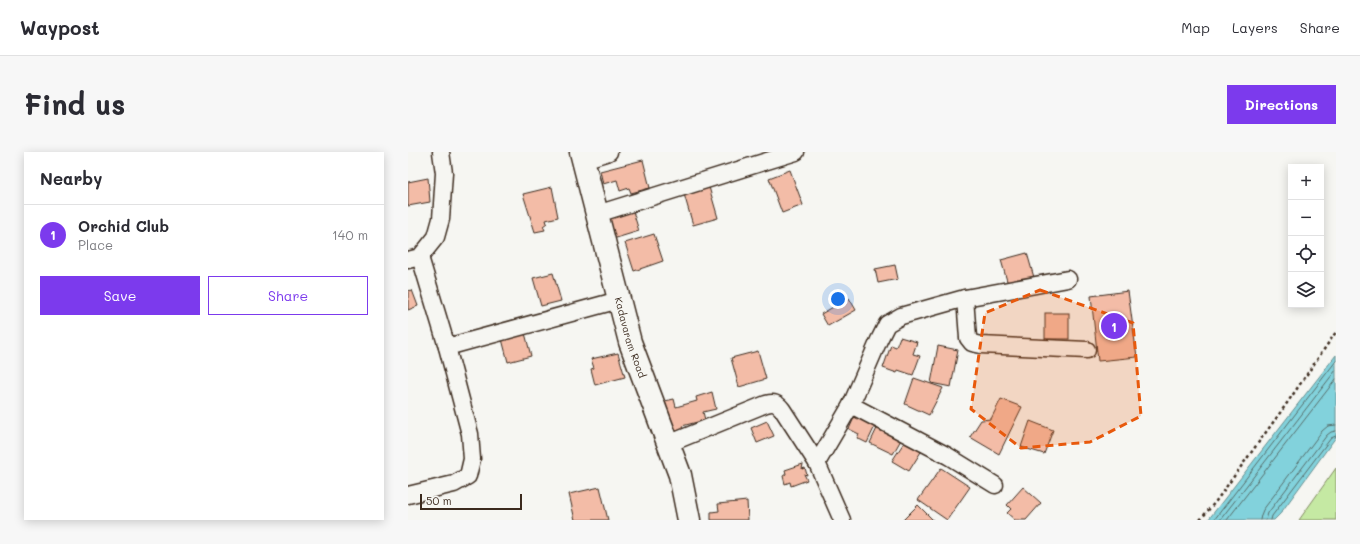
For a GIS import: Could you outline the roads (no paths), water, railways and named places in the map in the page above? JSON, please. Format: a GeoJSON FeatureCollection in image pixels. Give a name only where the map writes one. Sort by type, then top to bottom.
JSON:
{"type":"FeatureCollection","features":[{"type":"Feature","properties":{"kind":"main road","name":"Kadavaram Road"},"geometry":{"type":"LineString","coordinates":[[582,156],[630,342],[680,475],[689,520]]}},
{"type":"Feature","properties":{"kind":"street"},"geometry":{"type":"LineString","coordinates":[[408,495],[454,484],[468,476],[472,459],[470,434],[447,347],[414,258],[436,237],[441,219],[444,174],[441,152]]}},
{"type":"Feature","properties":{"kind":"street"},"geometry":{"type":"LineString","coordinates":[[582,156],[608,152]]}},
{"type":"Feature","properties":{"kind":"street"},"geometry":{"type":"LineString","coordinates":[[597,214],[796,152]]}},
{"type":"Feature","properties":{"kind":"street"},"geometry":{"type":"LineString","coordinates":[[817,464],[851,405],[887,324],[901,316],[965,298],[1068,279]]}},
{"type":"Feature","properties":{"kind":"street"},"geometry":{"type":"LineString","coordinates":[[965,298],[968,338],[972,343],[981,345],[1087,350]]}},
{"type":"Feature","properties":{"kind":"street"},"geometry":{"type":"LineString","coordinates":[[447,347],[619,300]]}},
{"type":"Feature","properties":{"kind":"street"},"geometry":{"type":"LineString","coordinates":[[668,444],[766,404],[777,404],[782,409],[817,464],[842,520]]}},
{"type":"Feature","properties":{"kind":"street"},"geometry":{"type":"LineString","coordinates":[[851,405],[948,456],[994,485]]}},
{"type":"Feature","properties":{"kind":"water"},"geometry":{"type":"Polygon","coordinates":[[[1336,355],[1336,437],[1280,514],[1274,520],[1208,520],[1336,355]]]}},
{"type":"Feature","properties":{"kind":"place","name":"Orchid Club"},"geometry":{"type":"Point","coordinates":[1114,326]}}]}
